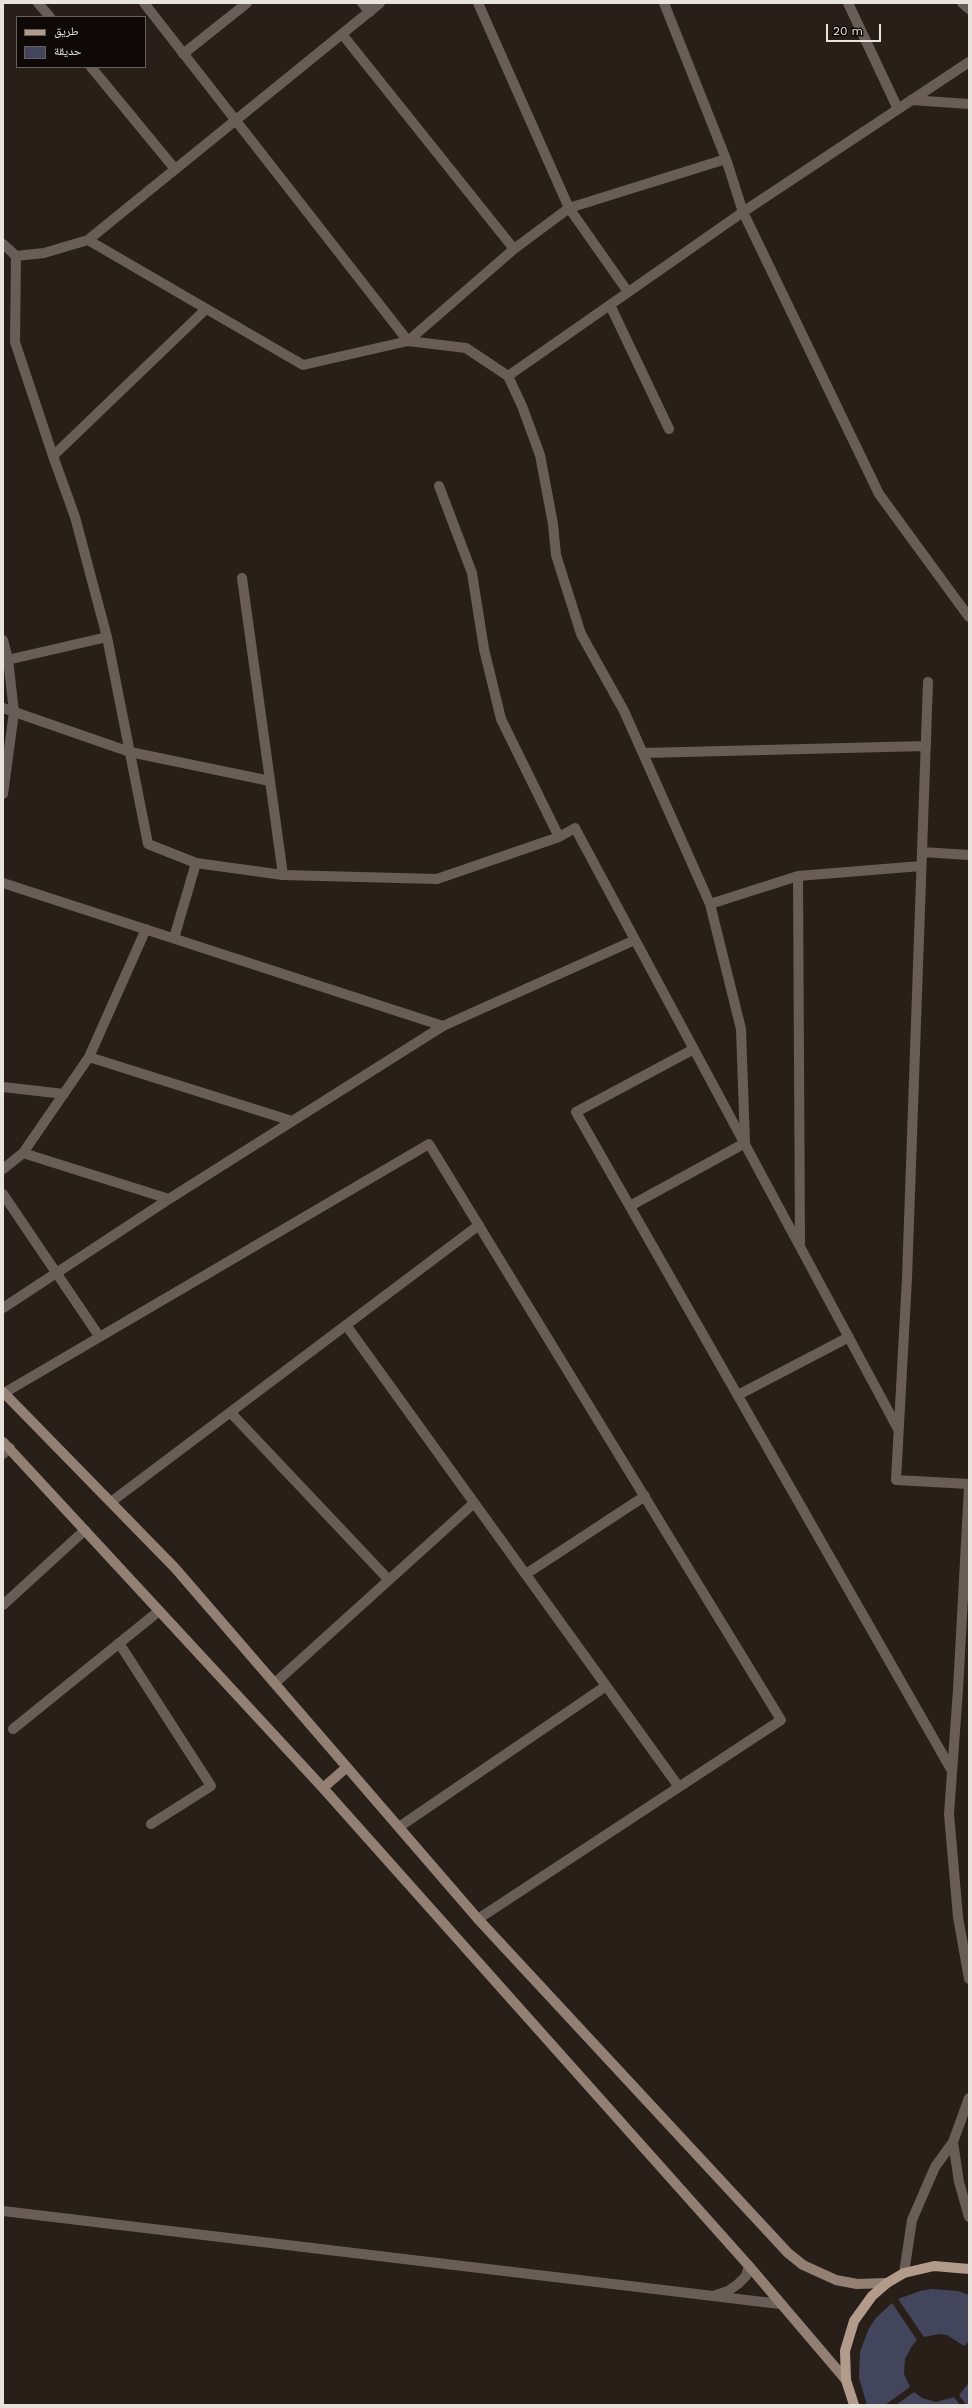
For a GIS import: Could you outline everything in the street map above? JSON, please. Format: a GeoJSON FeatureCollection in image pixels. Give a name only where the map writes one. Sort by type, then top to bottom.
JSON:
{"type":"FeatureCollection","features":[{"type":"Feature","properties":{"kind":"main road"},"geometry":{"type":"LineString","coordinates":[[4,1392],[175,1568],[478,1919],[788,2253],[808,2268],[836,2280],[856,2284],[887,2283]]}},
{"type":"Feature","properties":{"kind":"main road"},"geometry":{"type":"LineString","coordinates":[[5,1448],[85,1530],[323,1788],[749,2266],[846,2380]]}},
{"type":"Feature","properties":{"kind":"main road"},"geometry":{"type":"LineString","coordinates":[[323,1788],[347,1767]]}},
{"type":"Feature","properties":{"kind":"main road"},"geometry":{"type":"LineString","coordinates":[[854,2405],[846,2380],[845,2351],[854,2321],[872,2296],[887,2283],[904,2274],[934,2266],[969,2269]]}},
{"type":"Feature","properties":{"kind":"street"},"geometry":{"type":"LineString","coordinates":[[38,3],[49,16]]}},
{"type":"Feature","properties":{"kind":"street"},"geometry":{"type":"LineString","coordinates":[[144,3],[234,121],[408,341]]}},
{"type":"Feature","properties":{"kind":"street"},"geometry":{"type":"LineString","coordinates":[[183,54],[247,3]]}},
{"type":"Feature","properties":{"kind":"street"},"geometry":{"type":"LineString","coordinates":[[362,3],[370,12]]}},
{"type":"Feature","properties":{"kind":"street"},"geometry":{"type":"LineString","coordinates":[[16,256],[44,253],[88,240],[380,3]]}},
{"type":"Feature","properties":{"kind":"street"},"geometry":{"type":"LineString","coordinates":[[478,3],[569,208],[628,292]]}},
{"type":"Feature","properties":{"kind":"street"},"geometry":{"type":"LineString","coordinates":[[664,3],[726,159],[743,212],[879,494],[969,616]]}},
{"type":"Feature","properties":{"kind":"street"},"geometry":{"type":"LineString","coordinates":[[848,3],[898,110]]}},
{"type":"Feature","properties":{"kind":"street"},"geometry":{"type":"LineString","coordinates":[[962,3],[969,9]]}},
{"type":"Feature","properties":{"kind":"street"},"geometry":{"type":"LineString","coordinates":[[342,34],[514,249]]}},
{"type":"Feature","properties":{"kind":"street"},"geometry":{"type":"LineString","coordinates":[[508,376],[743,212],[969,62]]}},
{"type":"Feature","properties":{"kind":"street"},"geometry":{"type":"LineString","coordinates":[[92,68],[175,169]]}},
{"type":"Feature","properties":{"kind":"street"},"geometry":{"type":"LineString","coordinates":[[911,100],[969,104]]}},
{"type":"Feature","properties":{"kind":"street"},"geometry":{"type":"LineString","coordinates":[[408,341],[514,249],[569,208],[726,159]]}},
{"type":"Feature","properties":{"kind":"street"},"geometry":{"type":"LineString","coordinates":[[88,240],[303,365],[408,341],[466,348],[508,376],[522,406],[540,455],[553,524],[556,555],[581,634],[624,711],[710,904],[741,1029],[745,1143]]}},
{"type":"Feature","properties":{"kind":"street"},"geometry":{"type":"LineString","coordinates":[[3,244],[16,256],[15,342],[73,511],[107,637],[148,844],[196,863],[283,875],[437,878],[559,837],[575,828],[898,1430]]}},
{"type":"Feature","properties":{"kind":"street"},"geometry":{"type":"LineString","coordinates":[[610,305],[669,429]]}},
{"type":"Feature","properties":{"kind":"street"},"geometry":{"type":"LineString","coordinates":[[54,456],[206,309]]}},
{"type":"Feature","properties":{"kind":"street"},"geometry":{"type":"LineString","coordinates":[[439,486],[472,573],[484,648],[501,719],[559,837]]}},
{"type":"Feature","properties":{"kind":"street"},"geometry":{"type":"LineString","coordinates":[[242,578],[283,875]]}},
{"type":"Feature","properties":{"kind":"street"},"geometry":{"type":"LineString","coordinates":[[5,660],[107,637]]}},
{"type":"Feature","properties":{"kind":"street"},"geometry":{"type":"LineString","coordinates":[[3,640],[14,712],[3,794]]}},
{"type":"Feature","properties":{"kind":"street"},"geometry":{"type":"LineString","coordinates":[[928,682],[907,1278],[896,1480],[969,1484]]}},
{"type":"Feature","properties":{"kind":"street"},"geometry":{"type":"LineString","coordinates":[[3,708],[130,752],[270,781]]}},
{"type":"Feature","properties":{"kind":"street"},"geometry":{"type":"LineString","coordinates":[[643,753],[926,746]]}},
{"type":"Feature","properties":{"kind":"street"},"geometry":{"type":"LineString","coordinates":[[922,852],[969,855]]}},
{"type":"Feature","properties":{"kind":"street"},"geometry":{"type":"LineString","coordinates":[[174,938],[196,863]]}},
{"type":"Feature","properties":{"kind":"street"},"geometry":{"type":"LineString","coordinates":[[710,904],[798,876],[922,866]]}},
{"type":"Feature","properties":{"kind":"street"},"geometry":{"type":"LineString","coordinates":[[798,876],[800,1245]]}},
{"type":"Feature","properties":{"kind":"street"},"geometry":{"type":"LineString","coordinates":[[3,883],[443,1026]]}},
{"type":"Feature","properties":{"kind":"street"},"geometry":{"type":"LineString","coordinates":[[3,1169],[24,1153],[89,1057],[146,929]]}},
{"type":"Feature","properties":{"kind":"street"},"geometry":{"type":"LineString","coordinates":[[3,1308],[169,1199],[443,1026],[635,940]]}},
{"type":"Feature","properties":{"kind":"street"},"geometry":{"type":"LineString","coordinates":[[694,1049],[576,1112],[952,1771]]}},
{"type":"Feature","properties":{"kind":"street"},"geometry":{"type":"LineString","coordinates":[[89,1057],[292,1121]]}},
{"type":"Feature","properties":{"kind":"street"},"geometry":{"type":"LineString","coordinates":[[3,1087],[64,1094]]}},
{"type":"Feature","properties":{"kind":"street"},"geometry":{"type":"LineString","coordinates":[[630,1206],[745,1143]]}},
{"type":"Feature","properties":{"kind":"street"},"geometry":{"type":"LineString","coordinates":[[4,1392],[428,1144],[781,1720],[478,1919]]}},
{"type":"Feature","properties":{"kind":"street"},"geometry":{"type":"LineString","coordinates":[[24,1153],[169,1199]]}},
{"type":"Feature","properties":{"kind":"street"},"geometry":{"type":"LineString","coordinates":[[3,1194],[99,1336]]}},
{"type":"Feature","properties":{"kind":"street"},"geometry":{"type":"LineString","coordinates":[[111,1502],[479,1225]]}},
{"type":"Feature","properties":{"kind":"street"},"geometry":{"type":"LineString","coordinates":[[346,1325],[679,1787]]}},
{"type":"Feature","properties":{"kind":"street"},"geometry":{"type":"LineString","coordinates":[[738,1395],[849,1337]]}},
{"type":"Feature","properties":{"kind":"street"},"geometry":{"type":"LineString","coordinates":[[231,1413],[388,1579]]}},
{"type":"Feature","properties":{"kind":"street"},"geometry":{"type":"LineString","coordinates":[[969,1487],[949,1814],[958,1917],[969,1979]]}},
{"type":"Feature","properties":{"kind":"street"},"geometry":{"type":"LineString","coordinates":[[526,1574],[645,1496]]}},
{"type":"Feature","properties":{"kind":"street"},"geometry":{"type":"LineString","coordinates":[[275,1683],[388,1579],[474,1503]]}},
{"type":"Feature","properties":{"kind":"street"},"geometry":{"type":"LineString","coordinates":[[3,1604],[85,1530]]}},
{"type":"Feature","properties":{"kind":"street"},"geometry":{"type":"LineString","coordinates":[[13,1729],[159,1611]]}},
{"type":"Feature","properties":{"kind":"street"},"geometry":{"type":"LineString","coordinates":[[119,1643],[211,1786],[151,1824]]}},
{"type":"Feature","properties":{"kind":"street"},"geometry":{"type":"LineString","coordinates":[[399,1827],[606,1686]]}},
{"type":"Feature","properties":{"kind":"street"},"geometry":{"type":"LineString","coordinates":[[904,2274],[912,2220],[936,2167],[953,2142],[969,2098]]}},
{"type":"Feature","properties":{"kind":"street"},"geometry":{"type":"LineString","coordinates":[[953,2142],[959,2182],[969,2217]]}},
{"type":"Feature","properties":{"kind":"street"},"geometry":{"type":"LineString","coordinates":[[3,2211],[780,2304]]}},
{"type":"Feature","properties":{"kind":"street"},"geometry":{"type":"LineString","coordinates":[[712,2296],[728,2291],[738,2284],[746,2276],[749,2266]]}},
{"type":"Feature","properties":{"kind":"green space"},"geometry":{"type":"Polygon","coordinates":[[[932,2289],[958,2291],[969,2295],[969,2341],[964,2346],[947,2335],[939,2334],[924,2337],[898,2299],[920,2291],[932,2289]]]}},
{"type":"Feature","properties":{"kind":"green space"},"geometry":{"type":"Polygon","coordinates":[[[892,2303],[917,2340],[905,2359],[904,2374],[910,2387],[885,2405],[867,2405],[859,2378],[860,2352],[869,2328],[876,2318],[892,2303]]]}},
{"type":"Feature","properties":{"kind":"green space"},"geometry":{"type":"Polygon","coordinates":[[[968,2384],[969,2405],[966,2405],[959,2395],[968,2384]]]}},
{"type":"Feature","properties":{"kind":"green space"},"geometry":{"type":"Polygon","coordinates":[[[914,2392],[922,2398],[936,2402],[954,2397],[960,2405],[896,2405],[914,2392]]]}}]}
